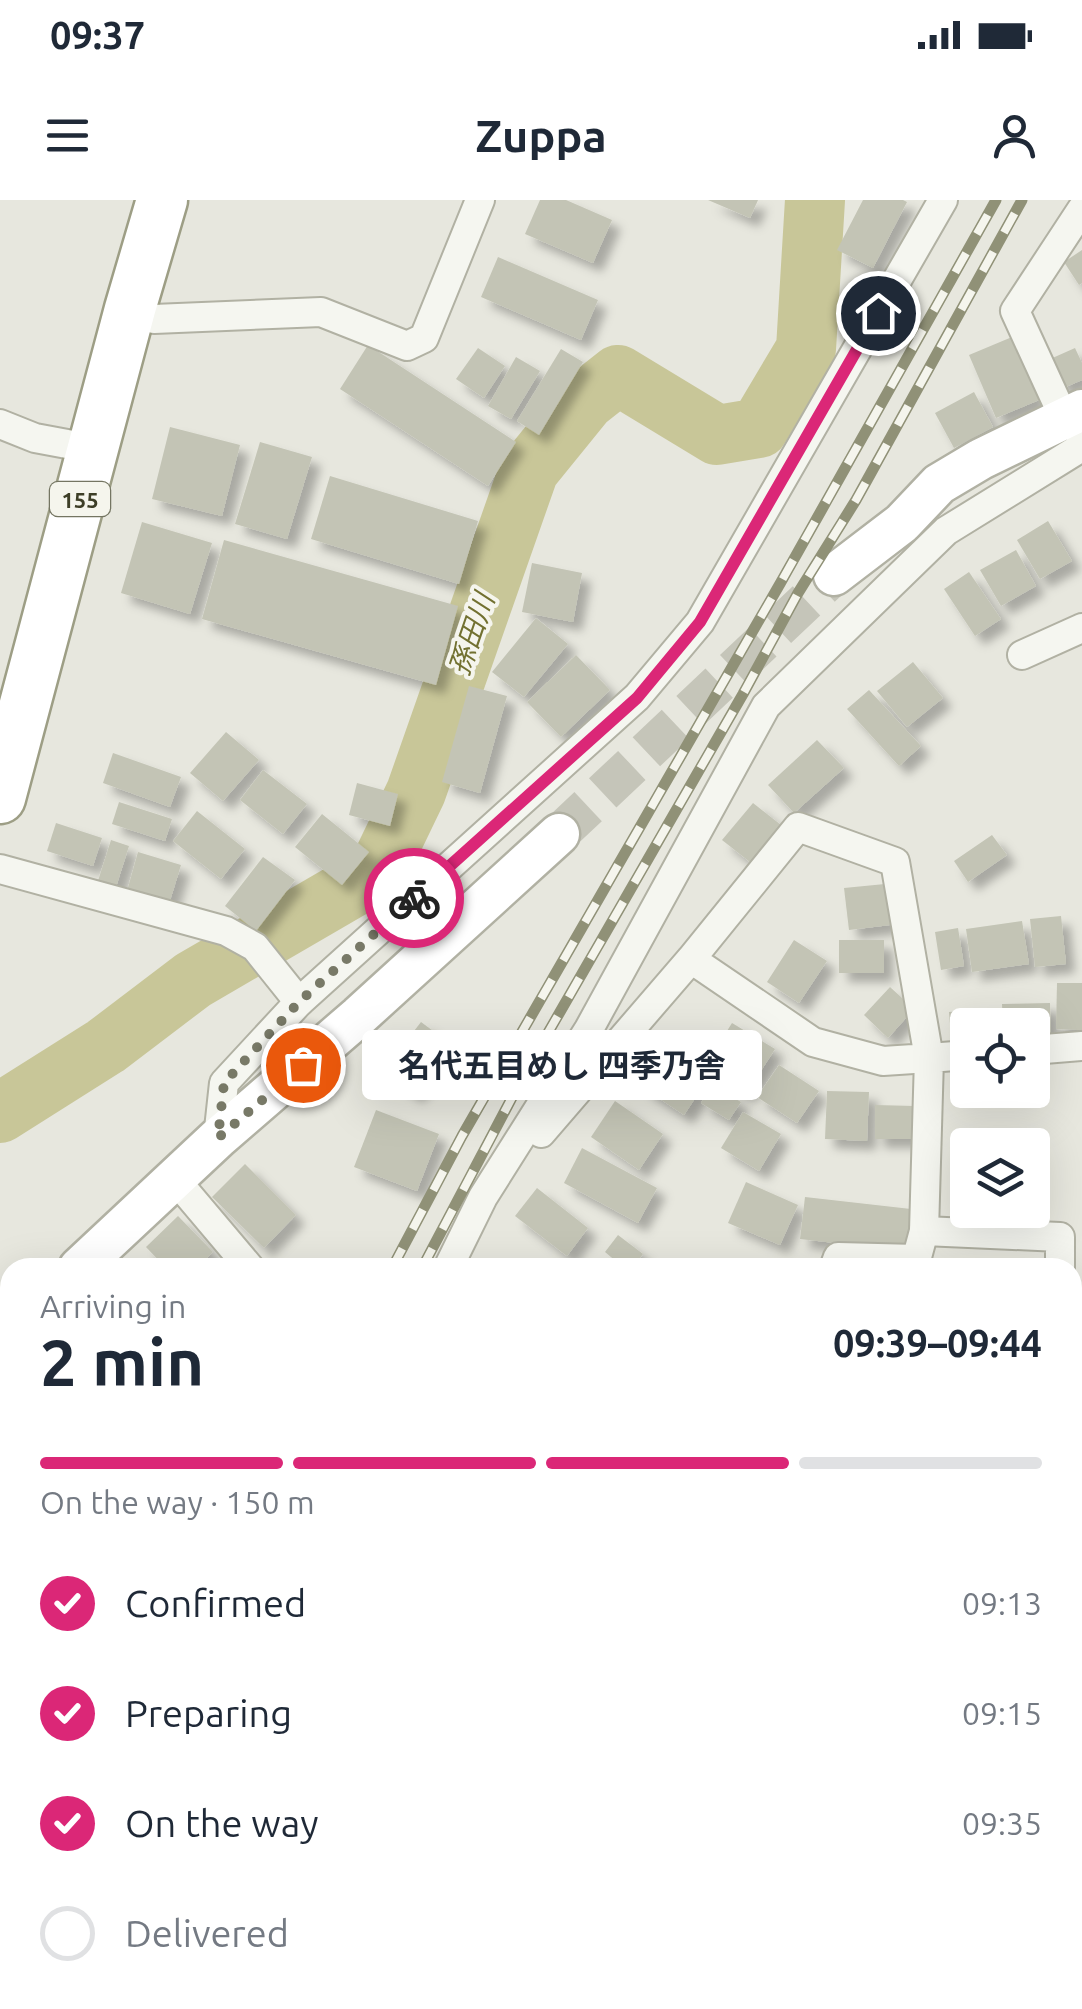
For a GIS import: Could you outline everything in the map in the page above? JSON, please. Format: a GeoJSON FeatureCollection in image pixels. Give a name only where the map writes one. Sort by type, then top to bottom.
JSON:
{"type":"FeatureCollection","features":[{"type":"Feature","properties":{"kind":"highway","name":"155"},"geometry":{"type":"LineString","coordinates":[[3,772],[162,200]]}},
{"type":"Feature","properties":{"kind":"main road"},"geometry":{"type":"LineString","coordinates":[[834,575],[902,523],[939,484],[981,459],[1076,423]]}},
{"type":"Feature","properties":{"kind":"main road"},"geometry":{"type":"LineString","coordinates":[[102,1258],[174,1178],[559,834]]}},
{"type":"Feature","properties":{"kind":"street"},"geometry":{"type":"LineString","coordinates":[[130,309],[154,318],[321,312],[408,346],[424,338],[480,200]]}},
{"type":"Feature","properties":{"kind":"street"},"geometry":{"type":"LineString","coordinates":[[218,1138],[224,1083],[299,1002],[637,698],[700,622],[942,200]]}},
{"type":"Feature","properties":{"kind":"street"},"geometry":{"type":"LineString","coordinates":[[453,1258],[484,1197],[589,1030],[766,706],[946,531],[1078,450],[1076,423],[1016,312],[1082,209]]}},
{"type":"Feature","properties":{"kind":"street"},"geometry":{"type":"LineString","coordinates":[[0,424],[35,438],[94,449]]}},
{"type":"Feature","properties":{"kind":"street"},"geometry":{"type":"LineString","coordinates":[[1022,655],[1082,628]]}},
{"type":"Feature","properties":{"kind":"street"},"geometry":{"type":"LineString","coordinates":[[484,1197],[691,959],[798,827],[895,862],[928,1058],[919,1252]]}},
{"type":"Feature","properties":{"kind":"street"},"geometry":{"type":"LineString","coordinates":[[0,870],[226,931],[254,947],[299,1002]]}},
{"type":"Feature","properties":{"kind":"street"},"geometry":{"type":"LineString","coordinates":[[691,959],[813,1042],[883,1060],[950,1056]]}},
{"type":"Feature","properties":{"kind":"street"},"geometry":{"type":"LineString","coordinates":[[589,1030],[603,1058]]}},
{"type":"Feature","properties":{"kind":"street"},"geometry":{"type":"LineString","coordinates":[[1050,1049],[1082,1046]]}},
{"type":"Feature","properties":{"kind":"street"},"geometry":{"type":"LineString","coordinates":[[174,1178],[242,1258]]}},
{"type":"Feature","properties":{"kind":"street"},"geometry":{"type":"LineString","coordinates":[[838,1258],[1060,1237],[1060,1258]]}},
{"type":"Feature","properties":{"kind":"building"},"geometry":{"type":"Polygon","coordinates":[[[540,200],[566,200],[612,220],[593,263],[525,234],[540,200]]]}},
{"type":"Feature","properties":{"kind":"building"},"geometry":{"type":"Polygon","coordinates":[[[708,200],[758,200],[750,218],[708,200]]]}},
{"type":"Feature","properties":{"kind":"building"},"geometry":{"type":"Polygon","coordinates":[[[863,200],[907,202],[873,268],[837,250],[863,200]]]}},
{"type":"Feature","properties":{"kind":"building"},"geometry":{"type":"Polygon","coordinates":[[[1082,250],[1082,283],[1079,285],[1064,262],[1082,250]]]}},
{"type":"Feature","properties":{"kind":"building"},"geometry":{"type":"Polygon","coordinates":[[[498,257],[598,300],[581,340],[481,297],[498,257]]]}},
{"type":"Feature","properties":{"kind":"building"},"geometry":{"type":"Polygon","coordinates":[[[1012,337],[1039,400],[996,418],[969,355],[1012,337]]]}},
{"type":"Feature","properties":{"kind":"building"},"geometry":{"type":"Polygon","coordinates":[[[368,345],[516,442],[488,486],[340,389],[368,345]]]}},
{"type":"Feature","properties":{"kind":"building"},"geometry":{"type":"Polygon","coordinates":[[[478,348],[505,366],[484,398],[456,379],[478,348]]]}},
{"type":"Feature","properties":{"kind":"building"},"geometry":{"type":"Polygon","coordinates":[[[1075,348],[1082,363],[1082,380],[1061,389],[1048,360],[1075,348]]]}},
{"type":"Feature","properties":{"kind":"building"},"geometry":{"type":"Polygon","coordinates":[[[561,349],[583,362],[539,435],[517,421],[561,349]]]}},
{"type":"Feature","properties":{"kind":"building"},"geometry":{"type":"Polygon","coordinates":[[[516,357],[540,371],[511,419],[488,406],[516,357]]]}},
{"type":"Feature","properties":{"kind":"building"},"geometry":{"type":"Polygon","coordinates":[[[974,392],[993,427],[954,448],[935,413],[974,392]]]}},
{"type":"Feature","properties":{"kind":"building"},"geometry":{"type":"Polygon","coordinates":[[[170,427],[240,445],[222,516],[152,499],[170,427]]]}},
{"type":"Feature","properties":{"kind":"building"},"geometry":{"type":"Polygon","coordinates":[[[260,442],[312,457],[287,539],[235,524],[260,442]]]}},
{"type":"Feature","properties":{"kind":"building"},"geometry":{"type":"Polygon","coordinates":[[[330,476],[478,521],[459,584],[311,539],[330,476]]]}},
{"type":"Feature","properties":{"kind":"building"},"geometry":{"type":"Polygon","coordinates":[[[1048,521],[1072,561],[1040,579],[1017,540],[1048,521]]]}},
{"type":"Feature","properties":{"kind":"building"},"geometry":{"type":"Polygon","coordinates":[[[142,522],[212,543],[190,614],[121,593],[142,522]]]}},
{"type":"Feature","properties":{"kind":"building"},"geometry":{"type":"Polygon","coordinates":[[[224,540],[458,606],[436,685],[202,619],[224,540]]]}},
{"type":"Feature","properties":{"kind":"building"},"geometry":{"type":"Polygon","coordinates":[[[1016,550],[1036,586],[1001,606],[980,570],[1016,550]]]}},
{"type":"Feature","properties":{"kind":"building"},"geometry":{"type":"Polygon","coordinates":[[[532,563],[582,573],[573,622],[522,612],[532,563]]]}},
{"type":"Feature","properties":{"kind":"building"},"geometry":{"type":"Polygon","coordinates":[[[969,572],[1001,619],[975,636],[944,589],[969,572]]]}},
{"type":"Feature","properties":{"kind":"building"},"geometry":{"type":"Polygon","coordinates":[[[536,618],[568,644],[524,697],[492,672],[536,618]]]}},
{"type":"Feature","properties":{"kind":"building"},"geometry":{"type":"Polygon","coordinates":[[[576,655],[610,690],[561,737],[527,702],[576,655]]]}},
{"type":"Feature","properties":{"kind":"building"},"geometry":{"type":"Polygon","coordinates":[[[913,662],[943,698],[907,727],[877,691],[913,662]]]}},
{"type":"Feature","properties":{"kind":"building"},"geometry":{"type":"Polygon","coordinates":[[[469,686],[507,696],[480,793],[442,782],[469,686]]]}},
{"type":"Feature","properties":{"kind":"building"},"geometry":{"type":"Polygon","coordinates":[[[869,690],[921,746],[899,766],[847,709],[869,690]]]}},
{"type":"Feature","properties":{"kind":"building"},"geometry":{"type":"Polygon","coordinates":[[[226,732],[259,760],[223,801],[190,773],[226,732]]]}},
{"type":"Feature","properties":{"kind":"building"},"geometry":{"type":"Polygon","coordinates":[[[817,740],[844,768],[794,813],[768,785],[817,740]]]}},
{"type":"Feature","properties":{"kind":"building"},"geometry":{"type":"Polygon","coordinates":[[[113,753],[181,777],[170,807],[103,783],[113,753]]]}},
{"type":"Feature","properties":{"kind":"building"},"geometry":{"type":"Polygon","coordinates":[[[263,770],[307,804],[283,834],[240,800],[263,770]]]}},
{"type":"Feature","properties":{"kind":"building"},"geometry":{"type":"Polygon","coordinates":[[[357,783],[398,794],[390,826],[349,815],[357,783]]]}},
{"type":"Feature","properties":{"kind":"building"},"geometry":{"type":"Polygon","coordinates":[[[119,802],[172,819],[165,841],[112,824],[119,802]]]}},
{"type":"Feature","properties":{"kind":"building"},"geometry":{"type":"Polygon","coordinates":[[[753,803],[781,825],[750,862],[722,840],[753,803]]]}},
{"type":"Feature","properties":{"kind":"building"},"geometry":{"type":"Polygon","coordinates":[[[197,811],[245,849],[221,879],[173,841],[197,811]]]}},
{"type":"Feature","properties":{"kind":"building"},"geometry":{"type":"Polygon","coordinates":[[[322,814],[369,852],[342,885],[295,847],[322,814]]]}},
{"type":"Feature","properties":{"kind":"building"},"geometry":{"type":"Polygon","coordinates":[[[56,823],[102,838],[93,866],[47,851],[56,823]]]}},
{"type":"Feature","properties":{"kind":"building"},"geometry":{"type":"Polygon","coordinates":[[[992,835],[1007,855],[968,882],[954,861],[992,835]]]}},
{"type":"Feature","properties":{"kind":"building"},"geometry":{"type":"Polygon","coordinates":[[[111,840],[129,846],[115,890],[97,884],[111,840]]]}},
{"type":"Feature","properties":{"kind":"building"},"geometry":{"type":"Polygon","coordinates":[[[138,852],[181,865],[169,904],[127,891],[138,852]]]}},
{"type":"Feature","properties":{"kind":"building"},"geometry":{"type":"Polygon","coordinates":[[[263,857],[295,880],[256,931],[225,906],[263,857]]]}},
{"type":"Feature","properties":{"kind":"building"},"geometry":{"type":"Polygon","coordinates":[[[885,884],[890,925],[849,930],[844,888],[885,884]]]}},
{"type":"Feature","properties":{"kind":"building"},"geometry":{"type":"Polygon","coordinates":[[[1061,916],[1066,964],[1035,967],[1030,919],[1061,916]]]}},
{"type":"Feature","properties":{"kind":"building"},"geometry":{"type":"Polygon","coordinates":[[[1022,921],[1029,964],[972,972],[966,929],[1022,921]]]}},
{"type":"Feature","properties":{"kind":"building"},"geometry":{"type":"Polygon","coordinates":[[[958,928],[964,966],[941,970],[935,932],[958,928]]]}},
{"type":"Feature","properties":{"kind":"building"},"geometry":{"type":"Polygon","coordinates":[[[794,940],[827,961],[799,1003],[767,982],[794,940]]]}},
{"type":"Feature","properties":{"kind":"building"},"geometry":{"type":"Polygon","coordinates":[[[839,940],[884,940],[884,973],[839,973],[839,940]]]}},
{"type":"Feature","properties":{"kind":"building"},"geometry":{"type":"Polygon","coordinates":[[[1057,983],[1082,983],[1082,1030],[1056,1029],[1057,983]]]}},
{"type":"Feature","properties":{"kind":"building"},"geometry":{"type":"Polygon","coordinates":[[[890,987],[914,1009],[888,1038],[864,1015],[890,987]]]}},
{"type":"Feature","properties":{"kind":"building"},"geometry":{"type":"Polygon","coordinates":[[[1050,1003],[1051,1039],[1050,1008],[1002,1008],[1002,1004],[1050,1003]]]}},
{"type":"Feature","properties":{"kind":"building"},"geometry":{"type":"Polygon","coordinates":[[[421,1022],[452,1045],[414,1094],[383,1071],[421,1022]]]}},
{"type":"Feature","properties":{"kind":"building"},"geometry":{"type":"Polygon","coordinates":[[[732,1023],[775,1049],[746,1094],[704,1068],[732,1023]]]}},
{"type":"Feature","properties":{"kind":"building"},"geometry":{"type":"Polygon","coordinates":[[[662,1057],[704,1085],[684,1115],[642,1087],[662,1057]]]}},
{"type":"Feature","properties":{"kind":"building"},"geometry":{"type":"Polygon","coordinates":[[[779,1065],[819,1091],[797,1123],[757,1097],[779,1065]]]}},
{"type":"Feature","properties":{"kind":"building"},"geometry":{"type":"Polygon","coordinates":[[[712,1085],[741,1102],[729,1120],[701,1103],[712,1085]]]}},
{"type":"Feature","properties":{"kind":"building"},"geometry":{"type":"Polygon","coordinates":[[[827,1091],[869,1092],[867,1141],[825,1139],[827,1091]]]}},
{"type":"Feature","properties":{"kind":"building"},"geometry":{"type":"Polygon","coordinates":[[[615,1101],[663,1134],[639,1170],[591,1137],[615,1101]]]}},
{"type":"Feature","properties":{"kind":"building"},"geometry":{"type":"Polygon","coordinates":[[[875,1105],[915,1106],[915,1139],[875,1139],[875,1105]]]}},
{"type":"Feature","properties":{"kind":"building"},"geometry":{"type":"Polygon","coordinates":[[[376,1110],[439,1134],[417,1191],[354,1167],[376,1110]]]}},
{"type":"Feature","properties":{"kind":"building"},"geometry":{"type":"Polygon","coordinates":[[[743,1112],[781,1134],[759,1171],[721,1148],[743,1112]]]}},
{"type":"Feature","properties":{"kind":"building"},"geometry":{"type":"Polygon","coordinates":[[[582,1148],[657,1188],[638,1223],[564,1183],[582,1148]]]}},
{"type":"Feature","properties":{"kind":"building"},"geometry":{"type":"Polygon","coordinates":[[[245,1164],[296,1215],[264,1248],[212,1197],[245,1164]]]}},
{"type":"Feature","properties":{"kind":"building"},"geometry":{"type":"Polygon","coordinates":[[[746,1182],[798,1205],[780,1245],[728,1223],[746,1182]]]}},
{"type":"Feature","properties":{"kind":"building"},"geometry":{"type":"Polygon","coordinates":[[[537,1188],[588,1228],[567,1256],[515,1216],[537,1188]]]}},
{"type":"Feature","properties":{"kind":"building"},"geometry":{"type":"Polygon","coordinates":[[[805,1197],[911,1209],[906,1251],[800,1239],[805,1197]]]}},
{"type":"Feature","properties":{"kind":"building"},"geometry":{"type":"Polygon","coordinates":[[[178,1216],[213,1252],[207,1258],[156,1258],[146,1247],[178,1216]]]}},
{"type":"Feature","properties":{"kind":"building"},"geometry":{"type":"Polygon","coordinates":[[[618,1235],[643,1254],[640,1258],[612,1258],[605,1252],[618,1235]]]}},
{"type":"Feature","properties":{"kind":"waterway","name":"孫田川"},"geometry":{"type":"LineString","coordinates":[[0,1113],[106,1046],[193,980],[377,873],[416,792],[529,470],[585,401],[618,375],[717,435],[759,428],[806,349],[815,200]]}},
{"type":"Feature","properties":{"kind":"tunnel"},"geometry":{"type":"LineString","coordinates":[[559,834],[834,575]]}},
{"type":"Feature","properties":{"kind":"railway"},"geometry":{"type":"LineString","coordinates":[[397,1258],[462,1136],[996,200]]}},
{"type":"Feature","properties":{"kind":"railway"},"geometry":{"type":"LineString","coordinates":[[427,1258],[526,1071],[798,593],[856,500],[1022,200]]}},
{"type":"Feature","properties":{"kind":"way so far"},"geometry":{"type":"LineString","coordinates":[[303,1065],[218,1138],[224,1083],[299,1002],[414,898]]}},
{"type":"Feature","properties":{"kind":"place","name":"名代五目めし 四季乃舎"},"geometry":{"type":"Point","coordinates":[303,1065]}},
{"type":"Feature","properties":{"kind":"route"},"geometry":{"type":"LineString","coordinates":[[414,898],[637,698],[700,622],[878,313]]}}]}
